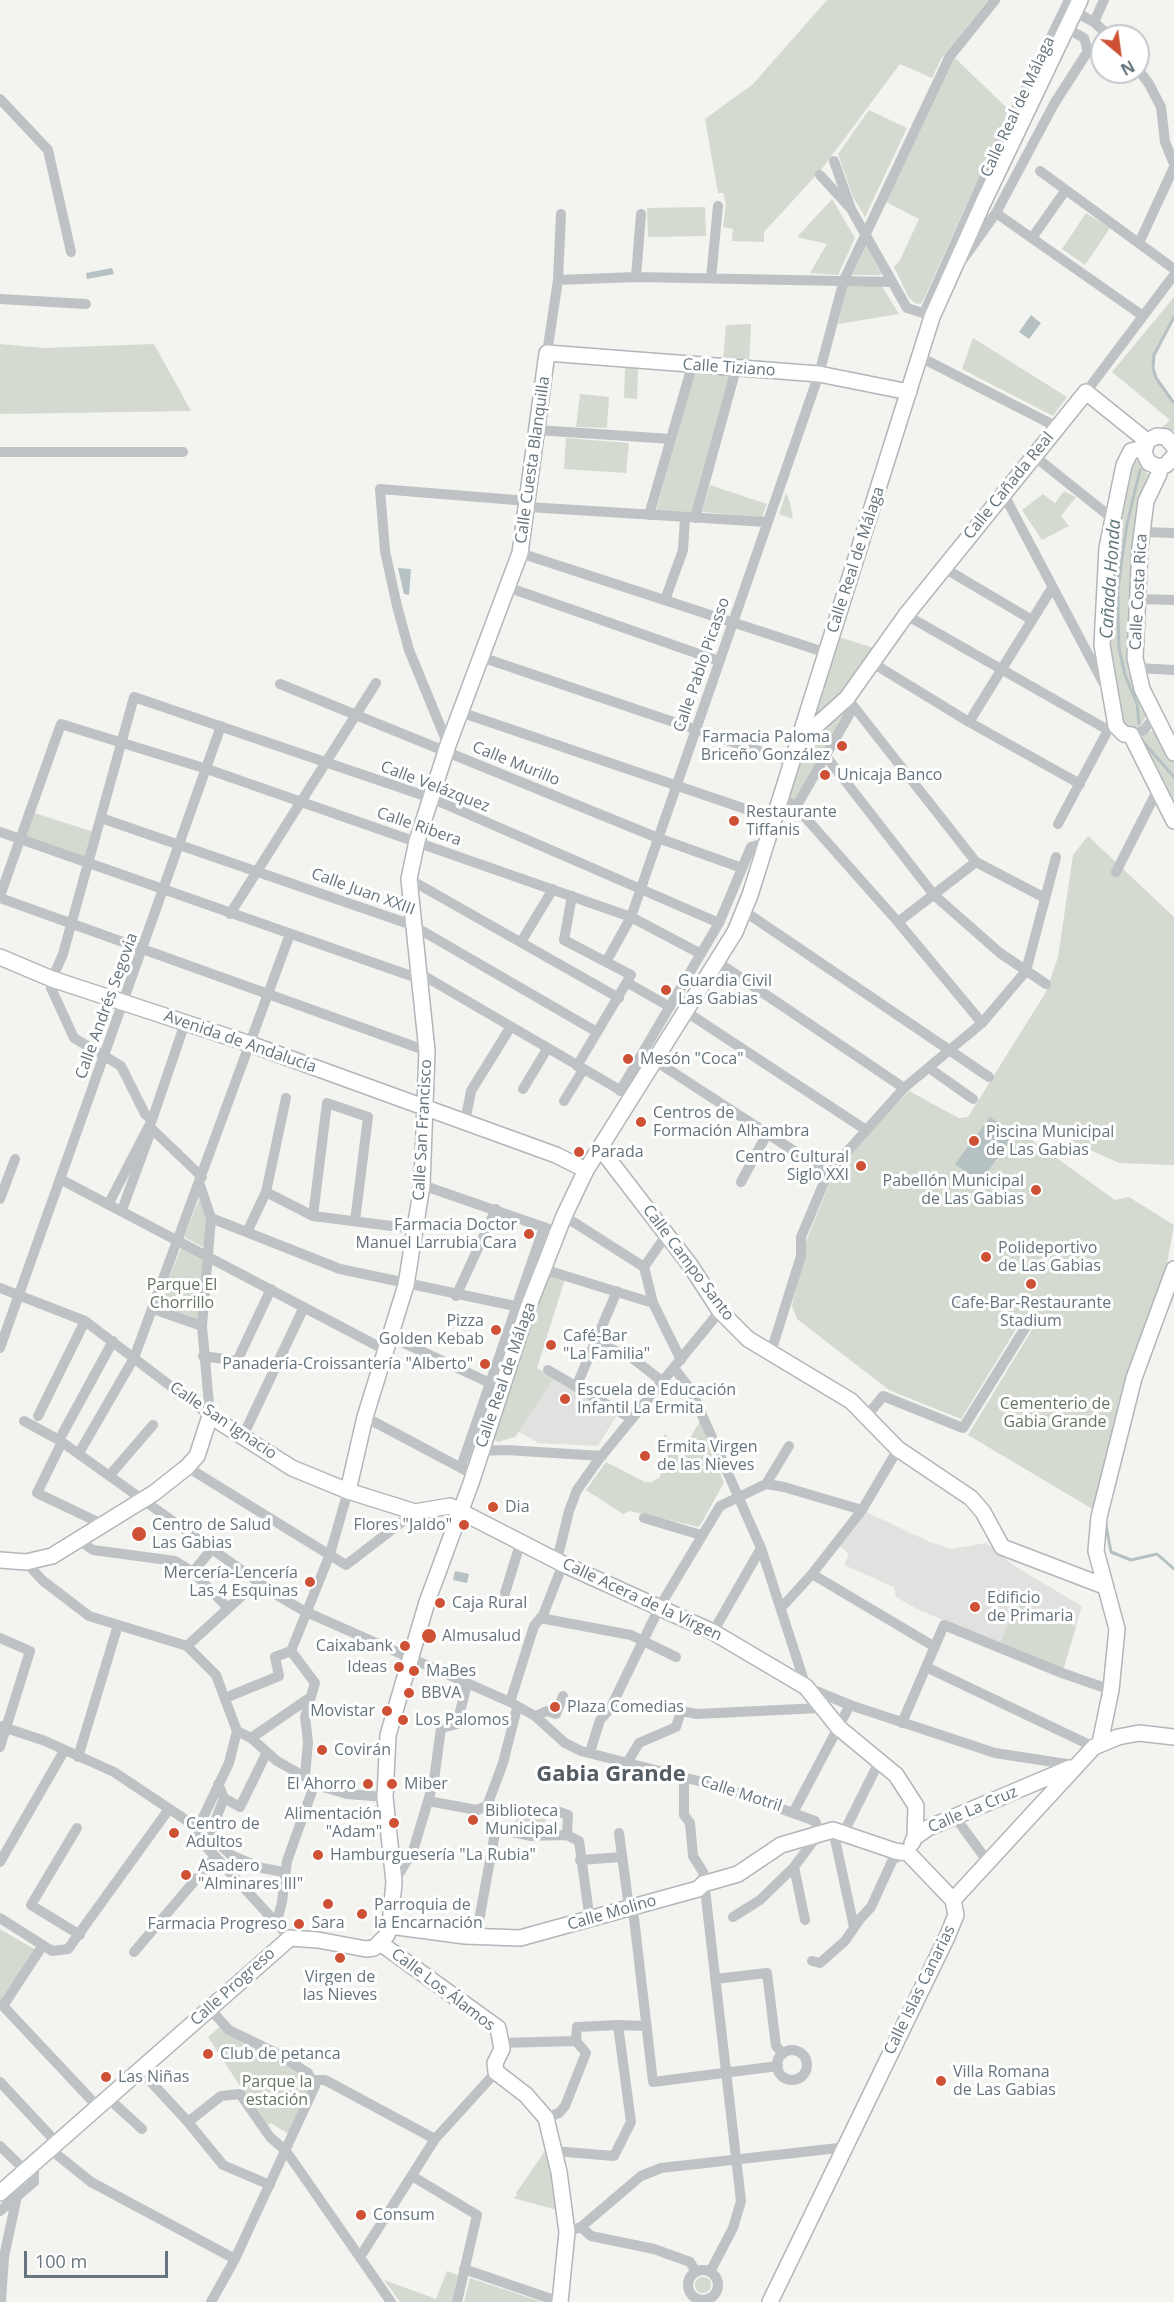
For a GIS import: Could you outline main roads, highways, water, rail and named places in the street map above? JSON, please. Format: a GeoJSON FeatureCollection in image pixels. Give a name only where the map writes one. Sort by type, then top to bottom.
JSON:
{"type":"FeatureCollection","features":[{"type":"Feature","properties":{"kind":"waterway","name":"Cañada Honda"},"geometry":{"type":"LineString","coordinates":[[1174,317],[1154,355],[1153,368],[1156,378],[1174,403]]}},
{"type":"Feature","properties":{"kind":"waterway","name":"Cañada Honda"},"geometry":{"type":"LineString","coordinates":[[1139,724],[1137,704],[1125,675],[1119,648],[1118,587],[1127,524],[1140,470]]}},
{"type":"Feature","properties":{"kind":"waterway","name":"Cañada Honda"},"geometry":{"type":"LineString","coordinates":[[1144,743],[1174,777]]}},
{"type":"Feature","properties":{"kind":"waterway","name":"Cañada Honda"},"geometry":{"type":"LineString","coordinates":[[1168,1307],[1174,1292]]}},
{"type":"Feature","properties":{"kind":"waterway","name":"Cañada Honda"},"geometry":{"type":"LineString","coordinates":[[1105,1520],[1111,1552],[1131,1560],[1157,1554],[1174,1569]]}},
{"type":"Feature","properties":{"kind":"place","name":"Farmacia Paloma Briceño González"},"geometry":{"type":"Point","coordinates":[842,746]}},
{"type":"Feature","properties":{"kind":"place","name":"Unicaja Banco"},"geometry":{"type":"Point","coordinates":[825,775]}},
{"type":"Feature","properties":{"kind":"place","name":"Restaurante Tiffanis"},"geometry":{"type":"Point","coordinates":[734,821]}},
{"type":"Feature","properties":{"kind":"place","name":"Guardia Civil Las Gabias"},"geometry":{"type":"Point","coordinates":[666,990]}},
{"type":"Feature","properties":{"kind":"place","name":"Mesón \"Coca\""},"geometry":{"type":"Point","coordinates":[628,1059]}},
{"type":"Feature","properties":{"kind":"place","name":"Centros de Formación Alhambra"},"geometry":{"type":"Point","coordinates":[641,1122]}},
{"type":"Feature","properties":{"kind":"place","name":"Piscina Municipal de Las Gabias"},"geometry":{"type":"Point","coordinates":[974,1141]}},
{"type":"Feature","properties":{"kind":"place","name":"Parada"},"geometry":{"type":"Point","coordinates":[579,1152]}},
{"type":"Feature","properties":{"kind":"place","name":"Centro Cultural Siglo XXI"},"geometry":{"type":"Point","coordinates":[861,1166]}},
{"type":"Feature","properties":{"kind":"place","name":"Pabellón Municipal de Las Gabias"},"geometry":{"type":"Point","coordinates":[1036,1190]}},
{"type":"Feature","properties":{"kind":"place","name":"Farmacia Doctor Manuel Larrubia Cara"},"geometry":{"type":"Point","coordinates":[529,1234]}},
{"type":"Feature","properties":{"kind":"place","name":"Polideportivo de Las Gabias"},"geometry":{"type":"Point","coordinates":[986,1257]}},
{"type":"Feature","properties":{"kind":"place","name":"Cafe-Bar-Restaurante Stadium"},"geometry":{"type":"Point","coordinates":[1031,1284]}},
{"type":"Feature","properties":{"kind":"place","name":"Pizza Golden Kebab"},"geometry":{"type":"Point","coordinates":[496,1330]}},
{"type":"Feature","properties":{"kind":"place","name":"Café-Bar \"La Familia\""},"geometry":{"type":"Point","coordinates":[551,1345]}},
{"type":"Feature","properties":{"kind":"place","name":"Panadería-Croissantería \"Alberto\""},"geometry":{"type":"Point","coordinates":[485,1364]}},
{"type":"Feature","properties":{"kind":"place","name":"Escuela de Educación Infantil La Ermita"},"geometry":{"type":"Point","coordinates":[565,1399]}},
{"type":"Feature","properties":{"kind":"place","name":"Ermita Virgen de las Nieves"},"geometry":{"type":"Point","coordinates":[645,1456]}},
{"type":"Feature","properties":{"kind":"place","name":"Dia"},"geometry":{"type":"Point","coordinates":[493,1507]}},
{"type":"Feature","properties":{"kind":"place","name":"Flores \"Jaldo\""},"geometry":{"type":"Point","coordinates":[464,1525]}},
{"type":"Feature","properties":{"kind":"place","name":"Centro de Salud Las Gabias"},"geometry":{"type":"Point","coordinates":[139,1534]}},
{"type":"Feature","properties":{"kind":"place","name":"Mercería-Lencería Las 4 Esquinas"},"geometry":{"type":"Point","coordinates":[310,1582]}},
{"type":"Feature","properties":{"kind":"place","name":"Caja Rural"},"geometry":{"type":"Point","coordinates":[440,1603]}},
{"type":"Feature","properties":{"kind":"place","name":"Edificio de Primaria"},"geometry":{"type":"Point","coordinates":[975,1607]}},
{"type":"Feature","properties":{"kind":"place","name":"Almusalud"},"geometry":{"type":"Point","coordinates":[429,1636]}},
{"type":"Feature","properties":{"kind":"place","name":"Caixabank"},"geometry":{"type":"Point","coordinates":[405,1646]}},
{"type":"Feature","properties":{"kind":"place","name":"Ideas"},"geometry":{"type":"Point","coordinates":[399,1667]}},
{"type":"Feature","properties":{"kind":"place","name":"MaBes"},"geometry":{"type":"Point","coordinates":[414,1671]}},
{"type":"Feature","properties":{"kind":"place","name":"BBVA"},"geometry":{"type":"Point","coordinates":[409,1693]}},
{"type":"Feature","properties":{"kind":"place","name":"Plaza Comedias"},"geometry":{"type":"Point","coordinates":[555,1707]}},
{"type":"Feature","properties":{"kind":"place","name":"Movistar"},"geometry":{"type":"Point","coordinates":[387,1711]}},
{"type":"Feature","properties":{"kind":"place","name":"Los Palomos"},"geometry":{"type":"Point","coordinates":[403,1720]}},
{"type":"Feature","properties":{"kind":"place","name":"Covirán"},"geometry":{"type":"Point","coordinates":[322,1750]}},
{"type":"Feature","properties":{"kind":"place","name":"El Ahorro"},"geometry":{"type":"Point","coordinates":[368,1784]}},
{"type":"Feature","properties":{"kind":"place","name":"Miber"},"geometry":{"type":"Point","coordinates":[392,1784]}},
{"type":"Feature","properties":{"kind":"place","name":"Biblioteca Municipal"},"geometry":{"type":"Point","coordinates":[473,1820]}},
{"type":"Feature","properties":{"kind":"place","name":"Alimentación \"Adam\""},"geometry":{"type":"Point","coordinates":[394,1823]}},
{"type":"Feature","properties":{"kind":"place","name":"Centro de Adultos"},"geometry":{"type":"Point","coordinates":[174,1833]}},
{"type":"Feature","properties":{"kind":"place","name":"Hamburguesería \"La Rubia\""},"geometry":{"type":"Point","coordinates":[318,1855]}},
{"type":"Feature","properties":{"kind":"place","name":"Asadero \"Alminares III\""},"geometry":{"type":"Point","coordinates":[186,1875]}},
{"type":"Feature","properties":{"kind":"place","name":"Sara"},"geometry":{"type":"Point","coordinates":[328,1904]}},
{"type":"Feature","properties":{"kind":"place","name":"Parroquia de la Encarnación"},"geometry":{"type":"Point","coordinates":[362,1914]}},
{"type":"Feature","properties":{"kind":"place","name":"Farmacia Progreso"},"geometry":{"type":"Point","coordinates":[299,1924]}},
{"type":"Feature","properties":{"kind":"place","name":"Virgen de las Nieves"},"geometry":{"type":"Point","coordinates":[340,1958]}},
{"type":"Feature","properties":{"kind":"place","name":"Club de petanca"},"geometry":{"type":"Point","coordinates":[208,2054]}},
{"type":"Feature","properties":{"kind":"place","name":"Las Niñas"},"geometry":{"type":"Point","coordinates":[106,2077]}},
{"type":"Feature","properties":{"kind":"place","name":"Villa Romana de Las Gabias"},"geometry":{"type":"Point","coordinates":[941,2081]}},
{"type":"Feature","properties":{"kind":"place","name":"Consum"},"geometry":{"type":"Point","coordinates":[361,2215]}},
{"type":"Feature","properties":{"kind":"district","name":"Gabia Grande"},"geometry":{"type":"Point","coordinates":[611,1775]}},
{"type":"Feature","properties":{"kind":"park label","name":"Parque El Chorrillo"},"geometry":{"type":"Point","coordinates":[182,1294]}},
{"type":"Feature","properties":{"kind":"park label","name":"Cementerio de Gabia Grande"},"geometry":{"type":"Point","coordinates":[1055,1413]}},
{"type":"Feature","properties":{"kind":"park label","name":"Parque la estación"},"geometry":{"type":"Point","coordinates":[277,2091]}}]}
